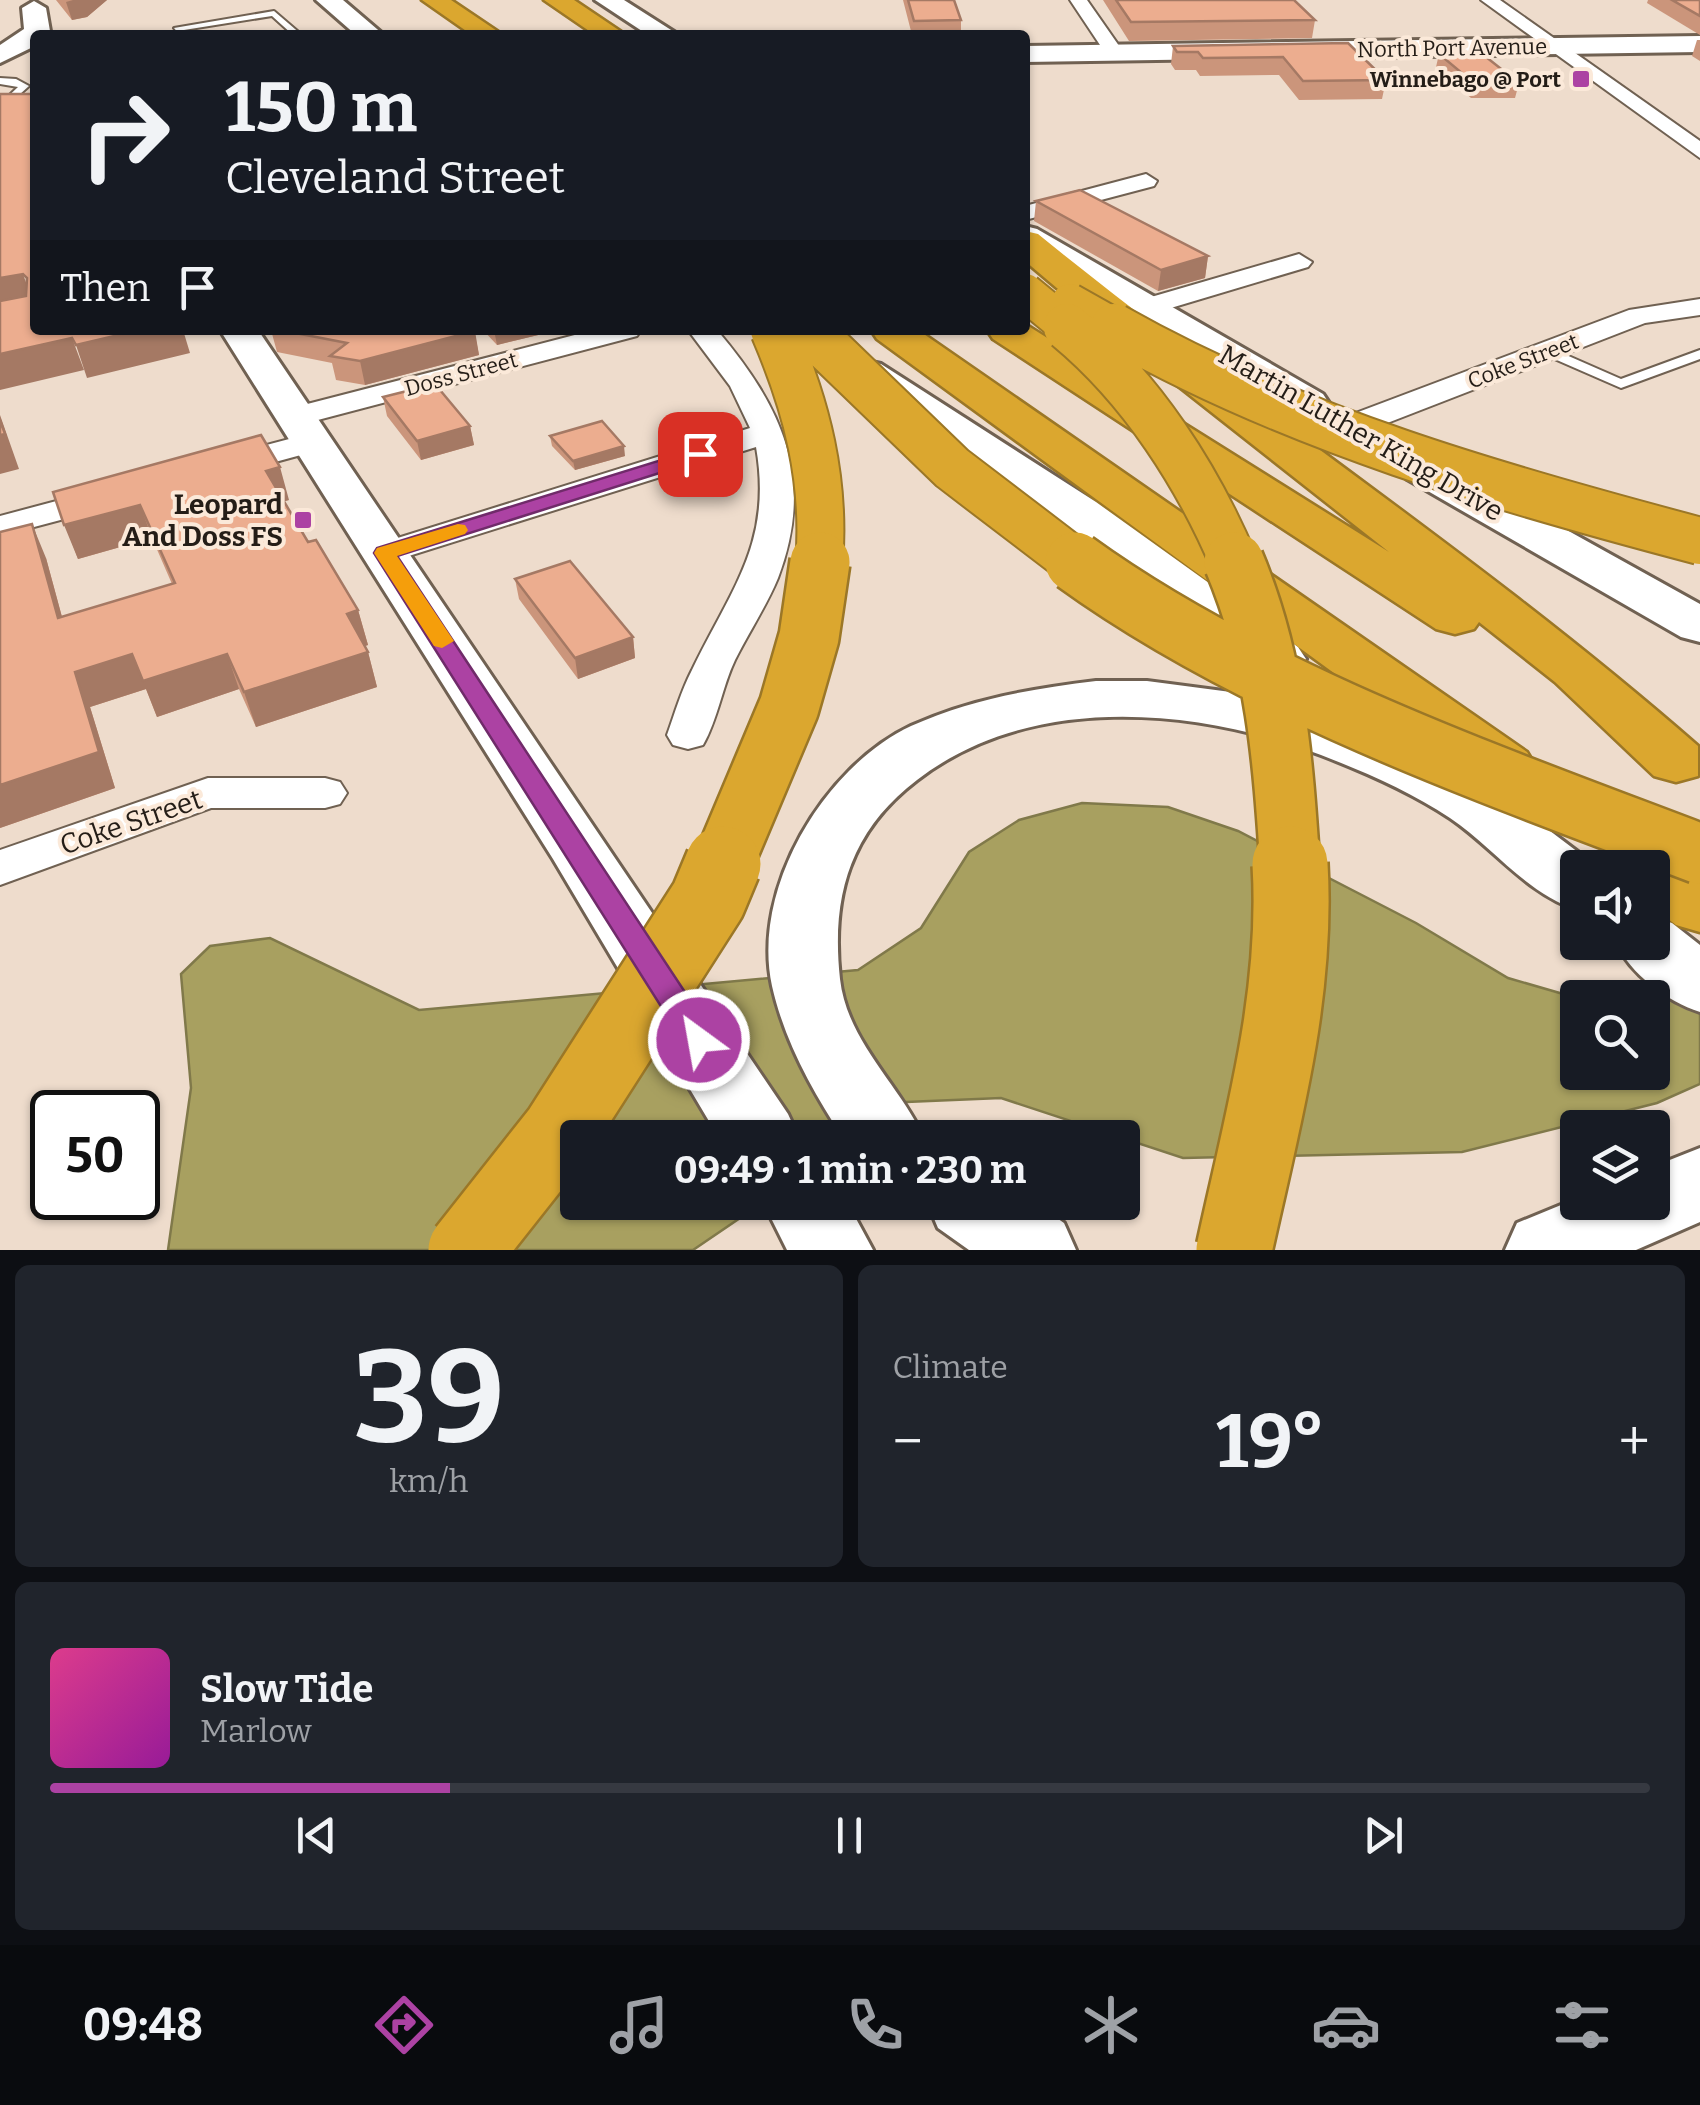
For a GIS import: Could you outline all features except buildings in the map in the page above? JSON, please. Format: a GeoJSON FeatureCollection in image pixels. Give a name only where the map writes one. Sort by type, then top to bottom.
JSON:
{"type":"FeatureCollection","features":[{"type":"Feature","properties":{"kind":"highway"},"geometry":{"type":"LineString","coordinates":[[414,0],[447,30]]}},
{"type":"Feature","properties":{"kind":"highway"},"geometry":{"type":"LineString","coordinates":[[434,0],[483,30]]}},
{"type":"Feature","properties":{"kind":"highway"},"geometry":{"type":"LineString","coordinates":[[538,0],[605,19]]}},
{"type":"Feature","properties":{"kind":"highway"},"geometry":{"type":"LineString","coordinates":[[556,0],[605,19]]}},
{"type":"Feature","properties":{"kind":"highway"},"geometry":{"type":"LineString","coordinates":[[1030,243],[1111,314],[1496,626],[1688,769]]}},
{"type":"Feature","properties":{"kind":"highway"},"geometry":{"type":"LineString","coordinates":[[1030,278],[1218,382],[1347,436],[1534,498],[1700,541]]}},
{"type":"Feature","properties":{"kind":"highway"},"geometry":{"type":"LineString","coordinates":[[1030,296],[1092,348],[1180,455],[1212,510],[1247,596],[1278,710],[1294,911],[1287,998],[1234,1250]]}},
{"type":"Feature","properties":{"kind":"highway"},"geometry":{"type":"LineString","coordinates":[[466,1250],[560,1132],[708,900],[789,708],[809,637],[820,560],[818,472],[801,392],[776,335]]}},
{"type":"Feature","properties":{"kind":"highway"},"geometry":{"type":"LineString","coordinates":[[814,335],[935,455],[1006,512],[1088,571],[1224,651],[1432,751],[1700,854]]}},
{"type":"Feature","properties":{"kind":"highway"},"geometry":{"type":"LineString","coordinates":[[898,335],[1621,850]]}},
{"type":"Feature","properties":{"kind":"highway"},"geometry":{"type":"LineString","coordinates":[[1015,335],[1496,626]]}},
{"type":"Feature","properties":{"kind":"highway"},"geometry":{"type":"LineString","coordinates":[[1670,885],[1700,906]]}},
{"type":"Feature","properties":{"kind":"main road"},"geometry":{"type":"LineString","coordinates":[[328,0],[365,30]]}},
{"type":"Feature","properties":{"kind":"main road"},"geometry":{"type":"LineString","coordinates":[[32,4],[49,30]]}},
{"type":"Feature","properties":{"kind":"main road"},"geometry":{"type":"LineString","coordinates":[[32,4],[37,30]]}},
{"type":"Feature","properties":{"kind":"main road"},"geometry":{"type":"LineString","coordinates":[[605,19],[647,30]]}},
{"type":"Feature","properties":{"kind":"main road"},"geometry":{"type":"LineString","coordinates":[[0,55],[30,36]]}},
{"type":"Feature","properties":{"kind":"main road","name":"North Port Avenue"},"geometry":{"type":"LineString","coordinates":[[1030,54],[1700,44]]}},
{"type":"Feature","properties":{"kind":"main road"},"geometry":{"type":"LineString","coordinates":[[0,69],[30,68]]}},
{"type":"Feature","properties":{"kind":"main road","name":"Martin Luther King Drive"},"geometry":{"type":"LineString","coordinates":[[1030,242],[1700,626]]}},
{"type":"Feature","properties":{"kind":"main road"},"geometry":{"type":"LineString","coordinates":[[242,335],[575,843],[750,1120]]}},
{"type":"Feature","properties":{"kind":"main road"},"geometry":{"type":"LineString","coordinates":[[806,335],[1079,512],[1560,872]]}},
{"type":"Feature","properties":{"kind":"main road"},"geometry":{"type":"LineString","coordinates":[[871,1120],[822,1039],[803,965],[803,913],[814,863],[858,792],[883,770],[948,732],[1037,705],[1092,699],[1141,699],[1238,710],[1315,730],[1380,754],[1476,806]]}},
{"type":"Feature","properties":{"kind":"main road"},"geometry":{"type":"LineString","coordinates":[[1670,960],[1700,984]]}},
{"type":"Feature","properties":{"kind":"main road"},"geometry":{"type":"LineString","coordinates":[[1546,1250],[1700,1184]]}},
{"type":"Feature","properties":{"kind":"main road"},"geometry":{"type":"LineString","coordinates":[[813,1220],[832,1250]]}},
{"type":"Feature","properties":{"kind":"main road"},"geometry":{"type":"LineString","coordinates":[[992,1220],[1035,1250]]}},
{"type":"Feature","properties":{"kind":"street"},"geometry":{"type":"LineString","coordinates":[[1078,0],[1114,53]]}},
{"type":"Feature","properties":{"kind":"street"},"geometry":{"type":"LineString","coordinates":[[1489,0],[1700,152]]}},
{"type":"Feature","properties":{"kind":"street"},"geometry":{"type":"LineString","coordinates":[[1030,212],[1146,182]]}},
{"type":"Feature","properties":{"kind":"street"},"geometry":{"type":"LineString","coordinates":[[1144,308],[1299,262]]}},
{"type":"Feature","properties":{"kind":"street","name":"Coke Street"},"geometry":{"type":"LineString","coordinates":[[1348,427],[1639,316],[1700,307]]}},
{"type":"Feature","properties":{"kind":"street","name":"Doss Street"},"geometry":{"type":"LineString","coordinates":[[202,472],[303,429],[611,335]]}},
{"type":"Feature","properties":{"kind":"street"},"geometry":{"type":"LineString","coordinates":[[688,735],[710,671],[760,578],[774,539],[779,498],[770,432],[746,389],[706,335]]}},
{"type":"Feature","properties":{"kind":"street"},"geometry":{"type":"LineString","coordinates":[[384,553],[770,432]]}},
{"type":"Feature","properties":{"kind":"street"},"geometry":{"type":"LineString","coordinates":[[0,526],[147,487]]}},
{"type":"Feature","properties":{"kind":"street","name":"Coke Street"},"geometry":{"type":"LineString","coordinates":[[0,868],[208,793],[325,793]]}},
{"type":"Feature","properties":{"kind":"lane"},"geometry":{"type":"LineString","coordinates":[[179,30],[274,13],[293,30]]}},
{"type":"Feature","properties":{"kind":"lane"},"geometry":{"type":"LineString","coordinates":[[0,81],[13,80],[24,86],[0,110]]}},
{"type":"Feature","properties":{"kind":"lane"},"geometry":{"type":"LineString","coordinates":[[0,110],[18,110]]}},
{"type":"Feature","properties":{"kind":"lane"},"geometry":{"type":"LineString","coordinates":[[1548,351],[1621,384],[1700,354]]}},
{"type":"Feature","properties":{"kind":"shaded area"},"geometry":{"type":"Polygon","coordinates":[[[1082,803],[1168,807],[1238,831],[1416,923],[1508,978],[1560,993],[1560,1090],[1670,1090],[1670,980],[1666,980],[1700,967],[1700,1084],[1657,1103],[1629,1110],[1560,1110],[1560,1127],[1462,1152],[1183,1158],[1140,1144],[1140,1120],[1068,1120],[1001,1098],[906,1102],[880,1120],[560,1120],[560,1220],[737,1220],[693,1250],[168,1250],[191,1088],[181,974],[210,946],[270,938],[419,1010],[858,970],[921,928],[969,852],[1019,820],[1082,803]]]}},
{"type":"Feature","properties":{"kind":"slow traffic"},"geometry":{"type":"LineString","coordinates":[[442,641],[384,553],[458,530]]}},
{"type":"Feature","properties":{"kind":"place","name":"Winnebago @ Port"},"geometry":{"type":"Point","coordinates":[1581,79]}},
{"type":"Feature","properties":{"kind":"place","name":"Leopard And Doss FS"},"geometry":{"type":"Point","coordinates":[303,520]}},
{"type":"Feature","properties":{"kind":"route"},"geometry":{"type":"LineString","coordinates":[[699,1040],[384,553],[700,454]]}}]}
